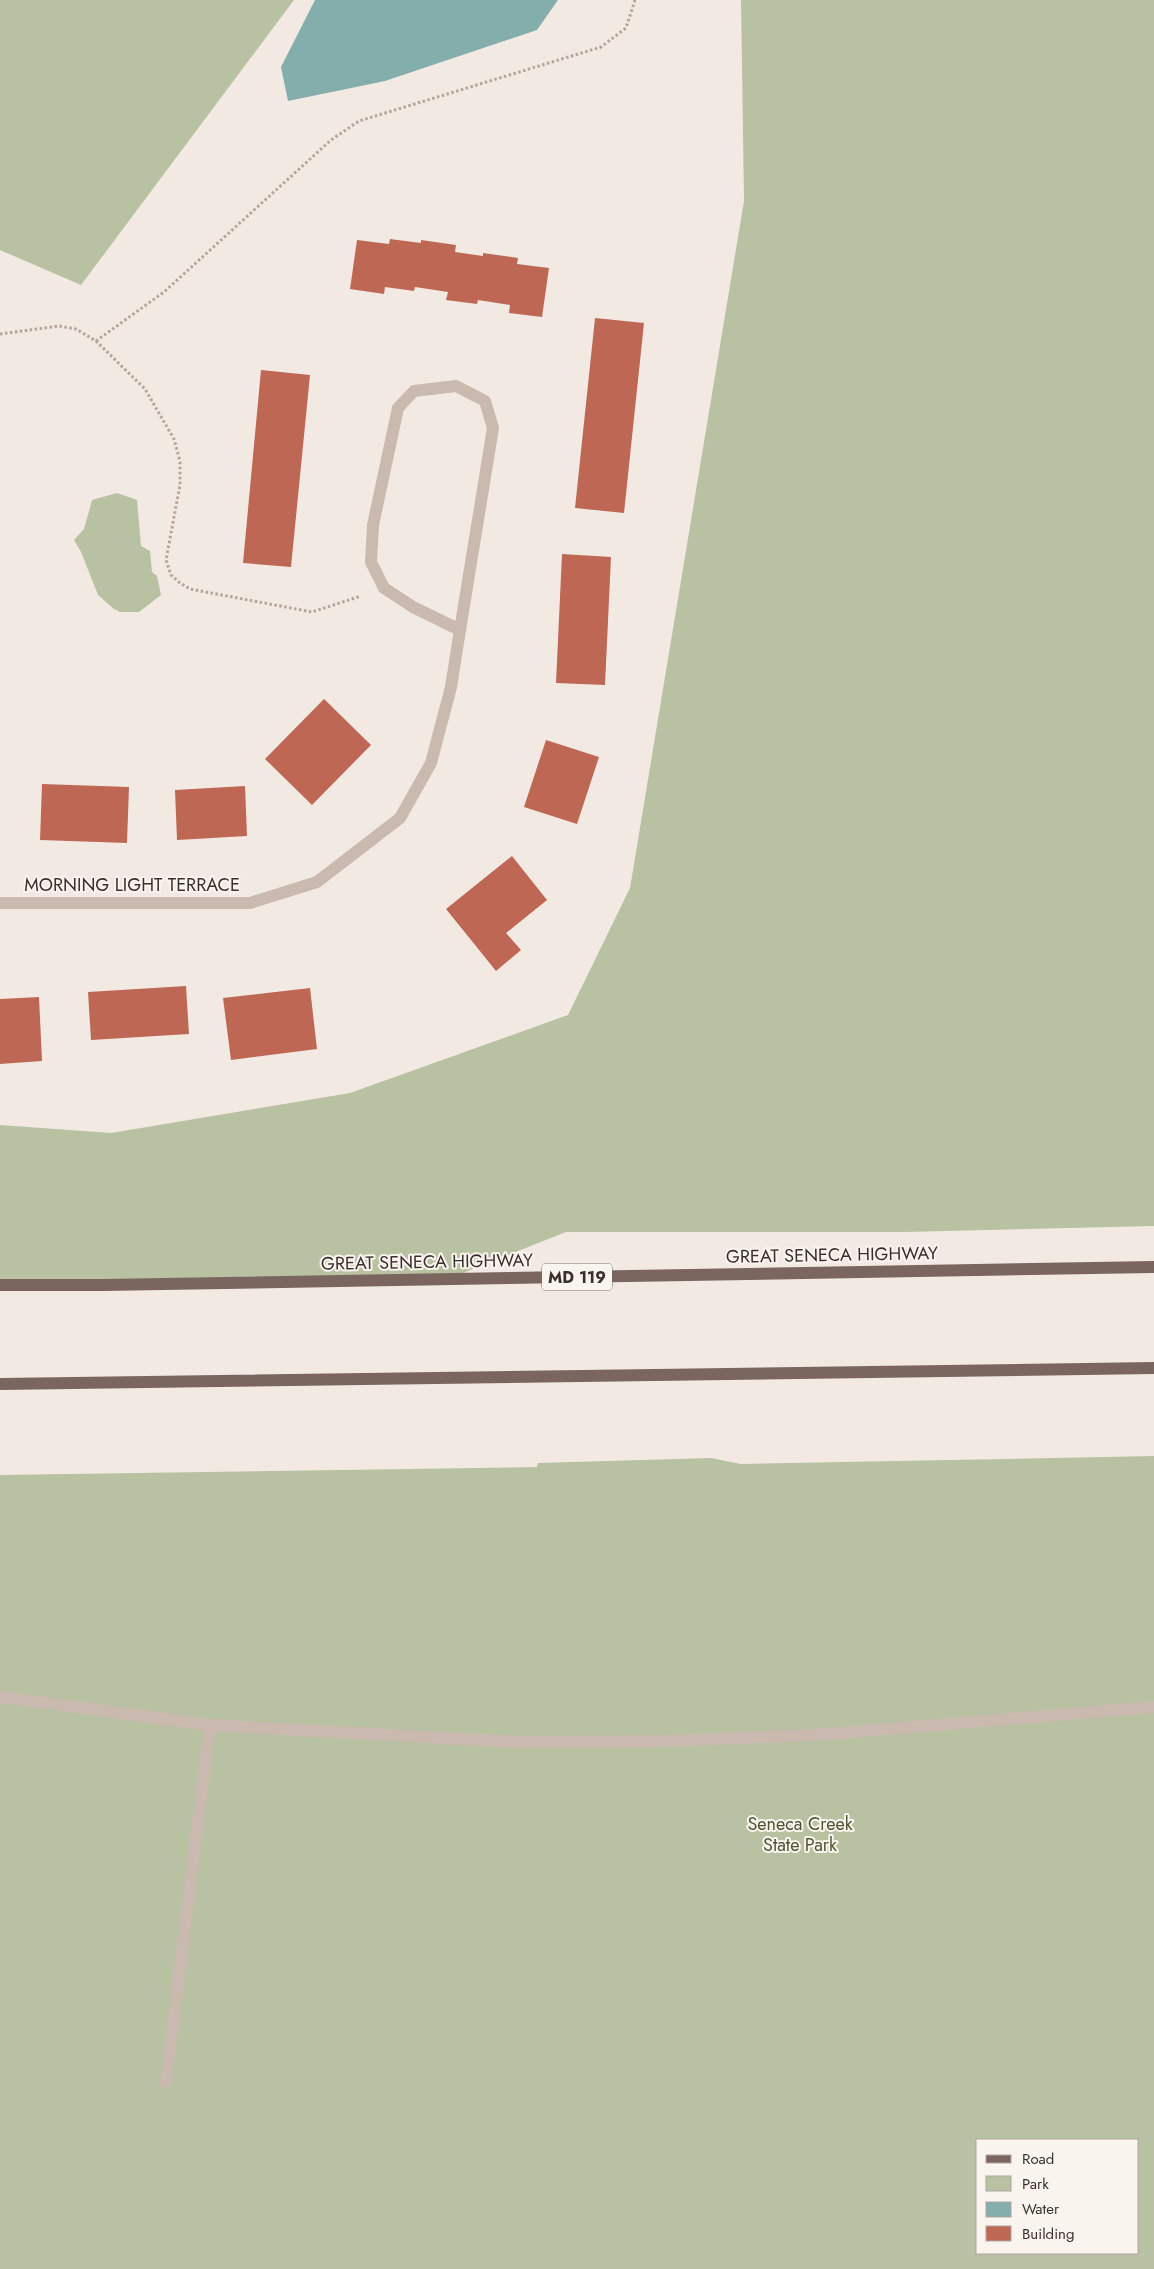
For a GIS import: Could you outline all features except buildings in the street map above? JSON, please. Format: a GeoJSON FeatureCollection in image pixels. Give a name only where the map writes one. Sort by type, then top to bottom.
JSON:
{"type":"FeatureCollection","features":[{"type":"Feature","properties":{"kind":"main road","name":"GREAT SENECA HIGHWAY"},"geometry":{"type":"LineString","coordinates":[[0,1284],[103,1285],[1154,1267]]}},
{"type":"Feature","properties":{"kind":"main road"},"geometry":{"type":"LineString","coordinates":[[0,1384],[1154,1368]]}},
{"type":"Feature","properties":{"kind":"street","name":"MORNING LIGHT TERRACE"},"geometry":{"type":"LineString","coordinates":[[0,903],[250,903],[317,882],[400,818],[431,763],[451,687],[493,428],[485,401],[456,386],[414,391],[398,408],[373,525],[371,562],[384,588]]}},
{"type":"Feature","properties":{"kind":"street"},"geometry":{"type":"LineString","coordinates":[[384,588],[413,607],[460,630]]}},
{"type":"Feature","properties":{"kind":"street"},"geometry":{"type":"LineString","coordinates":[[0,1697],[210,1725],[517,1742],[668,1741],[814,1735],[1154,1707]]}},
{"type":"Feature","properties":{"kind":"street"},"geometry":{"type":"LineString","coordinates":[[166,2082],[210,1725]]}},
{"type":"Feature","properties":{"kind":"path"},"geometry":{"type":"LineString","coordinates":[[96,341],[164,292],[331,140],[359,121],[601,47],[626,28],[634,0]]}},
{"type":"Feature","properties":{"kind":"path"},"geometry":{"type":"LineString","coordinates":[[0,334],[59,326],[76,329],[96,341],[145,389],[174,439],[180,461],[180,485],[166,560],[171,575],[180,584],[190,589],[312,612],[384,588]]}},
{"type":"Feature","properties":{"kind":"green space"},"geometry":{"type":"Polygon","coordinates":[[[0,0],[294,0],[81,285],[0,250],[0,0]]]}},
{"type":"Feature","properties":{"kind":"green space"},"geometry":{"type":"Polygon","coordinates":[[[741,0],[1154,0],[1154,1226],[905,1232],[566,1232],[448,1279],[0,1281],[0,1125],[111,1133],[350,1093],[568,1015],[630,888],[744,201],[741,0]]]}},
{"type":"Feature","properties":{"kind":"green space"},"geometry":{"type":"Polygon","coordinates":[[[117,493],[137,500],[141,546],[150,551],[152,572],[157,576],[161,595],[139,612],[120,612],[98,595],[81,552],[74,540],[84,529],[92,500],[117,493]]]}},
{"type":"Feature","properties":{"kind":"green space","name":"Seneca Creek State Park"},"geometry":{"type":"Polygon","coordinates":[[[1154,1456],[1154,2269],[0,2269],[0,1475],[537,1467],[538,1463],[711,1458],[741,1464],[1154,1456]]]}},
{"type":"Feature","properties":{"kind":"water"},"geometry":{"type":"Polygon","coordinates":[[[315,0],[558,0],[537,30],[385,81],[288,101],[281,67],[315,0]]]}}]}
